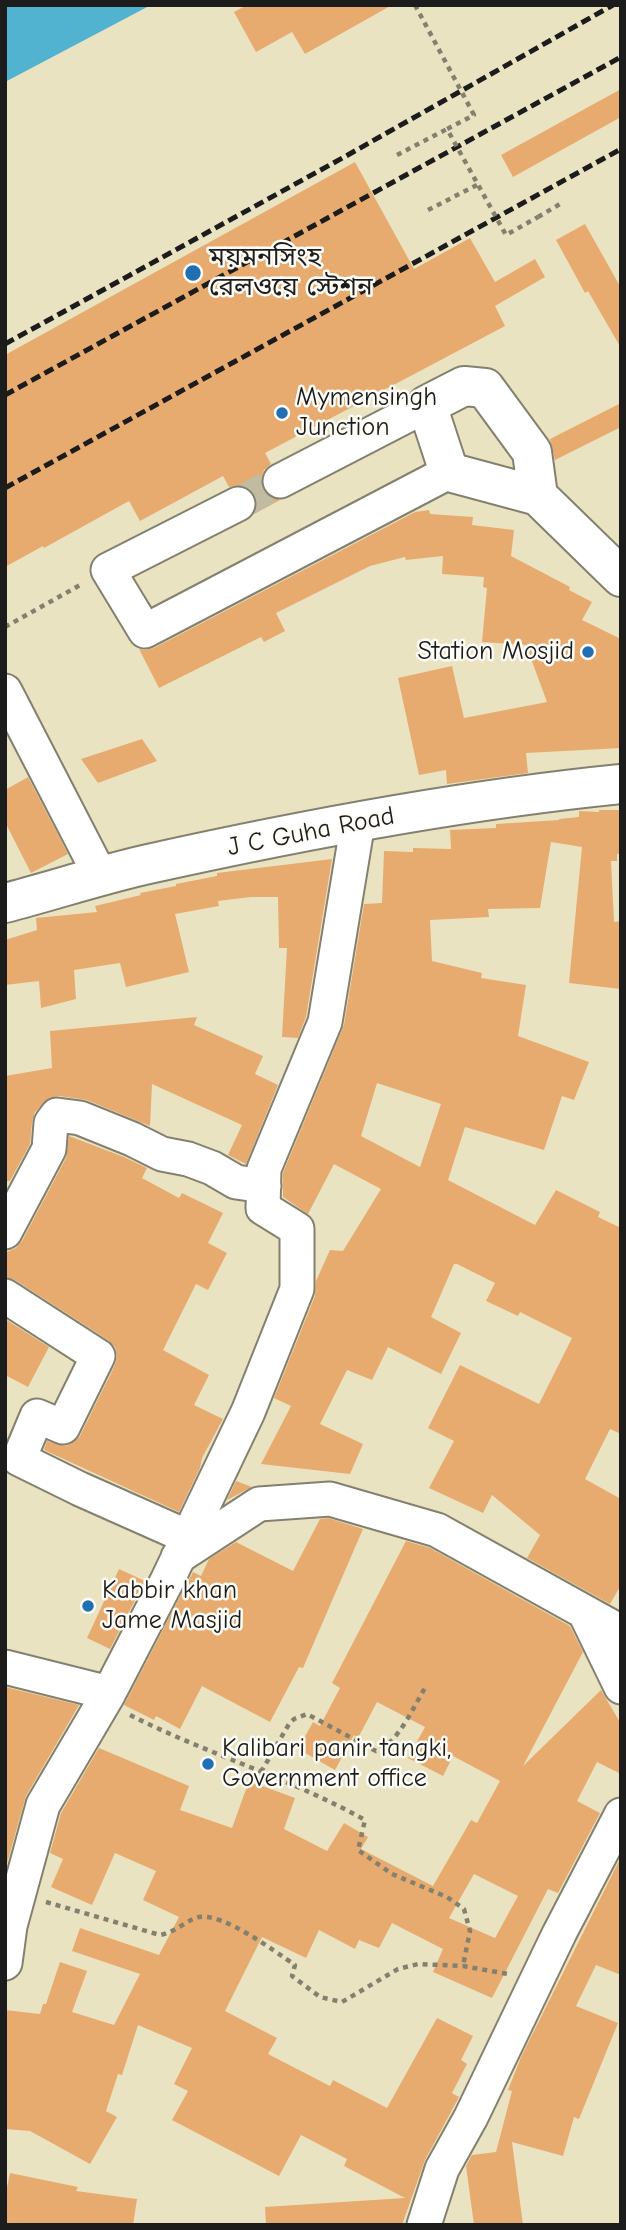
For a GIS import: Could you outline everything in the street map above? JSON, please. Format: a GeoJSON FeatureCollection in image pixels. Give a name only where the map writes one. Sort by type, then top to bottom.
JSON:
{"type":"FeatureCollection","features":[{"type":"Feature","properties":{"kind":"street"},"geometry":{"type":"LineString","coordinates":[[280,481],[464,386],[485,388],[532,452],[538,496]]}},
{"type":"Feature","properties":{"kind":"street"},"geometry":{"type":"LineString","coordinates":[[427,405],[449,472]]}},
{"type":"Feature","properties":{"kind":"street"},"geometry":{"type":"LineString","coordinates":[[237,503],[108,570],[145,631],[449,472],[538,496],[621,578]]}},
{"type":"Feature","properties":{"kind":"street"},"geometry":{"type":"LineString","coordinates":[[5,691],[101,877]]}},
{"type":"Feature","properties":{"kind":"street","name":"J C Guha Road"},"geometry":{"type":"LineString","coordinates":[[5,903],[142,866],[358,822],[621,784]]}},
{"type":"Feature","properties":{"kind":"street"},"geometry":{"type":"LineString","coordinates":[[5,1963],[10,1926],[43,1805],[107,1698],[183,1547],[248,1412],[296,1289],[297,1229],[263,1208],[264,1169],[326,1022],[358,822]]}},
{"type":"Feature","properties":{"kind":"street"},"geometry":{"type":"LineString","coordinates":[[5,1231],[50,1149],[51,1123],[57,1115],[80,1118],[162,1154],[188,1159],[212,1168],[236,1182],[264,1186]]}},
{"type":"Feature","properties":{"kind":"street"},"geometry":{"type":"LineString","coordinates":[[5,1296],[98,1356],[63,1427],[37,1416],[19,1459],[80,1489],[183,1547]]}},
{"type":"Feature","properties":{"kind":"street"},"geometry":{"type":"LineString","coordinates":[[183,1547],[259,1504],[330,1499],[437,1530],[621,1632]]}},
{"type":"Feature","properties":{"kind":"street"},"geometry":{"type":"LineString","coordinates":[[585,1613],[621,1686]]}},
{"type":"Feature","properties":{"kind":"street"},"geometry":{"type":"LineString","coordinates":[[5,1667],[107,1698]]}},
{"type":"Feature","properties":{"kind":"street"},"geometry":{"type":"LineString","coordinates":[[424,2225],[442,2169],[471,2117],[621,1815]]}},
{"type":"Feature","properties":{"kind":"path"},"geometry":{"type":"LineString","coordinates":[[397,155],[474,115],[415,5]]}},
{"type":"Feature","properties":{"kind":"path"},"geometry":{"type":"LineString","coordinates":[[447,130],[506,235],[560,204]]}},
{"type":"Feature","properties":{"kind":"path"},"geometry":{"type":"LineString","coordinates":[[428,210],[478,185]]}},
{"type":"Feature","properties":{"kind":"path"},"geometry":{"type":"LineString","coordinates":[[5,627],[108,570]]}},
{"type":"Feature","properties":{"kind":"path"},"geometry":{"type":"LineString","coordinates":[[261,1772],[289,1724],[307,1714],[376,1751],[382,1749],[396,1737],[425,1688]]}},
{"type":"Feature","properties":{"kind":"path"},"geometry":{"type":"LineString","coordinates":[[107,1698],[165,1733],[329,1800],[365,1820],[358,1850],[392,1874],[447,1897],[464,1909],[470,1931],[464,1966]]}},
{"type":"Feature","properties":{"kind":"path"},"geometry":{"type":"LineString","coordinates":[[19,1893],[160,1935],[172,1933],[199,1917],[222,1920],[295,1965],[292,1976],[320,1997],[342,2002],[398,1969],[418,1964],[464,1966],[536,1982]]}},
{"type":"Feature","properties":{"kind":"water"},"geometry":{"type":"Polygon","coordinates":[[[5,5],[151,5],[5,82],[5,5]]]}},
{"type":"Feature","properties":{"kind":"building"},"geometry":{"type":"Polygon","coordinates":[[[247,5],[392,5],[305,54],[292,32],[256,52],[234,12],[247,5]]]}},
{"type":"Feature","properties":{"kind":"building"},"geometry":{"type":"Polygon","coordinates":[[[621,89],[621,117],[513,177],[501,155],[621,89]]]}},
{"type":"Feature","properties":{"kind":"building"},"geometry":{"type":"Polygon","coordinates":[[[355,162],[414,269],[470,238],[495,282],[535,259],[545,277],[495,306],[505,326],[265,453],[271,464],[264,470],[261,479],[263,489],[270,497],[280,500],[254,514],[257,504],[255,495],[240,485],[229,487],[223,476],[140,521],[129,501],[5,567],[5,355],[355,162]]]}},
{"type":"Feature","properties":{"kind":"building"},"geometry":{"type":"Polygon","coordinates":[[[585,224],[621,288],[621,348],[588,291],[585,293],[556,240],[585,224]]]}},
{"type":"Feature","properties":{"kind":"building"},"geometry":{"type":"Polygon","coordinates":[[[621,403],[621,427],[555,460],[550,439],[621,403]]]}},
{"type":"Feature","properties":{"kind":"building"},"geometry":{"type":"Polygon","coordinates":[[[429,510],[430,514],[473,517],[472,525],[514,530],[511,556],[570,587],[569,590],[592,602],[582,620],[621,639],[621,748],[526,753],[528,773],[447,784],[446,770],[419,775],[398,678],[452,666],[464,718],[547,702],[526,645],[482,642],[487,588],[483,587],[484,577],[442,574],[443,556],[406,560],[405,557],[370,566],[276,613],[285,631],[264,642],[261,637],[159,688],[139,649],[154,648],[415,512],[429,510]]]}},
{"type":"Feature","properties":{"kind":"building"},"geometry":{"type":"Polygon","coordinates":[[[142,739],[157,761],[98,783],[81,759],[142,739]]]}},
{"type":"Feature","properties":{"kind":"building"},"geometry":{"type":"Polygon","coordinates":[[[28,777],[68,854],[31,873],[5,822],[5,790],[28,777]]]}},
{"type":"Feature","properties":{"kind":"building"},"geometry":{"type":"Polygon","coordinates":[[[621,810],[621,854],[617,854],[617,861],[611,861],[614,922],[621,921],[621,989],[569,983],[582,847],[551,842],[540,908],[488,909],[489,917],[430,920],[432,961],[482,973],[481,978],[526,985],[518,1036],[589,1062],[574,1100],[562,1096],[544,1150],[465,1127],[448,1180],[535,1225],[556,1190],[600,1212],[598,1217],[621,1228],[621,1434],[610,1429],[585,1479],[621,1499],[621,1585],[610,1604],[527,1558],[540,1535],[492,1495],[483,1513],[429,1488],[454,1441],[428,1428],[460,1365],[539,1404],[572,1338],[520,1312],[518,1316],[486,1301],[495,1283],[457,1264],[454,1264],[431,1317],[461,1333],[441,1374],[388,1347],[372,1380],[347,1370],[320,1424],[363,1444],[350,1474],[261,1464],[291,1406],[274,1398],[315,1296],[316,1281],[330,1250],[343,1251],[381,1189],[334,1164],[308,1214],[283,1197],[283,1173],[344,1025],[364,904],[382,903],[384,851],[413,852],[413,848],[451,849],[450,830],[496,828],[496,824],[579,817],[579,811],[621,810]],[[377,1083],[361,1136],[420,1167],[441,1104],[377,1083]]]}},
{"type":"Feature","properties":{"kind":"building"},"geometry":{"type":"Polygon","coordinates":[[[332,859],[306,1017],[298,1038],[282,1037],[287,948],[279,948],[278,897],[218,901],[219,906],[175,914],[189,972],[126,987],[120,963],[74,970],[76,999],[41,1008],[39,981],[5,985],[5,940],[37,930],[36,918],[97,912],[95,906],[217,876],[217,873],[332,859]]]}},
{"type":"Feature","properties":{"kind":"building"},"geometry":{"type":"Polygon","coordinates":[[[197,1017],[194,1025],[263,1056],[255,1074],[278,1085],[246,1164],[228,1155],[242,1125],[152,1084],[150,1126],[87,1100],[59,1096],[49,1098],[35,1112],[30,1144],[10,1181],[5,1181],[5,1076],[52,1068],[50,1031],[197,1017]]]}},
{"type":"Feature","properties":{"kind":"building"},"geometry":{"type":"Polygon","coordinates":[[[69,1136],[147,1168],[142,1178],[179,1198],[182,1193],[223,1213],[208,1243],[227,1253],[208,1290],[196,1284],[163,1350],[209,1375],[194,1405],[223,1419],[202,1458],[179,1512],[44,1450],[47,1441],[66,1446],[80,1436],[117,1356],[115,1347],[108,1340],[15,1280],[5,1277],[5,1253],[16,1248],[22,1241],[66,1158],[69,1136]]]}},
{"type":"Feature","properties":{"kind":"building"},"geometry":{"type":"Polygon","coordinates":[[[5,1319],[49,1347],[28,1387],[5,1375],[5,1319]]]}},
{"type":"Feature","properties":{"kind":"building"},"geometry":{"type":"Polygon","coordinates":[[[236,1481],[252,1487],[227,1500],[236,1481]]]}},
{"type":"Feature","properties":{"kind":"building"},"geometry":{"type":"Polygon","coordinates":[[[328,1518],[363,1529],[303,1668],[299,1667],[270,1722],[202,1686],[180,1729],[156,1716],[154,1720],[124,1705],[193,1572],[201,1576],[209,1559],[236,1542],[293,1571],[320,1519],[328,1518]]]}},
{"type":"Feature","properties":{"kind":"building"},"geometry":{"type":"Polygon","coordinates":[[[406,1541],[430,1548],[570,1626],[583,1652],[523,1766],[601,1690],[621,1724],[621,1774],[597,1762],[577,1801],[600,1813],[558,1893],[548,1889],[492,1998],[433,1972],[443,1949],[392,1923],[379,1948],[359,1940],[355,1949],[319,1930],[306,1958],[262,1937],[225,2011],[277,2038],[268,2054],[330,2086],[333,2080],[387,2108],[437,2018],[473,2036],[461,2060],[467,2064],[452,2093],[459,2097],[425,2160],[402,2225],[266,2225],[265,2207],[405,2198],[344,2166],[347,2159],[301,2135],[279,2176],[172,2120],[188,2091],[174,2084],[192,2048],[138,2025],[122,2075],[118,2074],[106,2111],[117,2117],[90,2164],[30,2131],[5,2129],[5,2010],[40,2014],[60,1962],[87,1971],[72,2012],[114,2025],[140,1974],[72,1951],[80,1928],[159,1955],[179,1917],[143,1900],[156,1871],[115,1853],[92,1905],[51,1887],[63,1859],[50,1853],[61,1813],[99,1748],[189,1786],[180,1810],[232,1828],[249,1781],[295,1798],[284,1829],[327,1851],[344,1823],[368,1837],[361,1849],[433,1886],[471,1820],[477,1823],[500,1781],[453,1756],[443,1776],[408,1758],[425,1727],[377,1702],[358,1738],[354,1735],[335,1770],[298,1749],[313,1722],[320,1726],[340,1688],[332,1683],[406,1541]],[[474,1874],[449,1918],[495,1938],[518,1896],[474,1874]]]}},
{"type":"Feature","properties":{"kind":"building"},"geometry":{"type":"Polygon","coordinates":[[[119,1569],[145,1581],[110,1649],[87,1638],[119,1569]]]}},
{"type":"Feature","properties":{"kind":"building"},"geometry":{"type":"Polygon","coordinates":[[[5,1687],[79,1705],[26,1796],[5,1870],[5,1687]]]}},
{"type":"Feature","properties":{"kind":"building"},"geometry":{"type":"Polygon","coordinates":[[[621,1857],[621,1975],[596,1965],[576,2006],[618,2023],[579,2119],[574,2117],[563,2156],[512,2142],[523,2225],[474,2225],[466,2166],[472,2155],[496,2152],[512,2091],[508,2090],[521,2057],[621,1857]]]}},
{"type":"Feature","properties":{"kind":"building"},"geometry":{"type":"Polygon","coordinates":[[[10,2173],[78,2187],[76,2191],[137,2199],[133,2225],[5,2225],[5,2197],[10,2173]]]}},
{"type":"Feature","properties":{"kind":"tunnel"},"geometry":{"type":"LineString","coordinates":[[238,504],[280,481]]}},
{"type":"Feature","properties":{"kind":"railway"},"geometry":{"type":"LineString","coordinates":[[5,344],[613,5]]}},
{"type":"Feature","properties":{"kind":"railway"},"geometry":{"type":"LineString","coordinates":[[5,395],[621,57]]}},
{"type":"Feature","properties":{"kind":"railway"},"geometry":{"type":"LineString","coordinates":[[5,488],[621,149]]}},
{"type":"Feature","properties":{"kind":"place","name":"ময়মনসিংহ রেলওয়ে স্টেশন"},"geometry":{"type":"Point","coordinates":[193,273]}},
{"type":"Feature","properties":{"kind":"place","name":"Mymensingh Junction"},"geometry":{"type":"Point","coordinates":[282,413]}},
{"type":"Feature","properties":{"kind":"place","name":"Station Mosjid"},"geometry":{"type":"Point","coordinates":[588,652]}},
{"type":"Feature","properties":{"kind":"place","name":"Kabbir khan Jame Masjid"},"geometry":{"type":"Point","coordinates":[88,1606]}},
{"type":"Feature","properties":{"kind":"place","name":"Kalibari panir tangki, Government office"},"geometry":{"type":"Point","coordinates":[208,1764]}}]}
